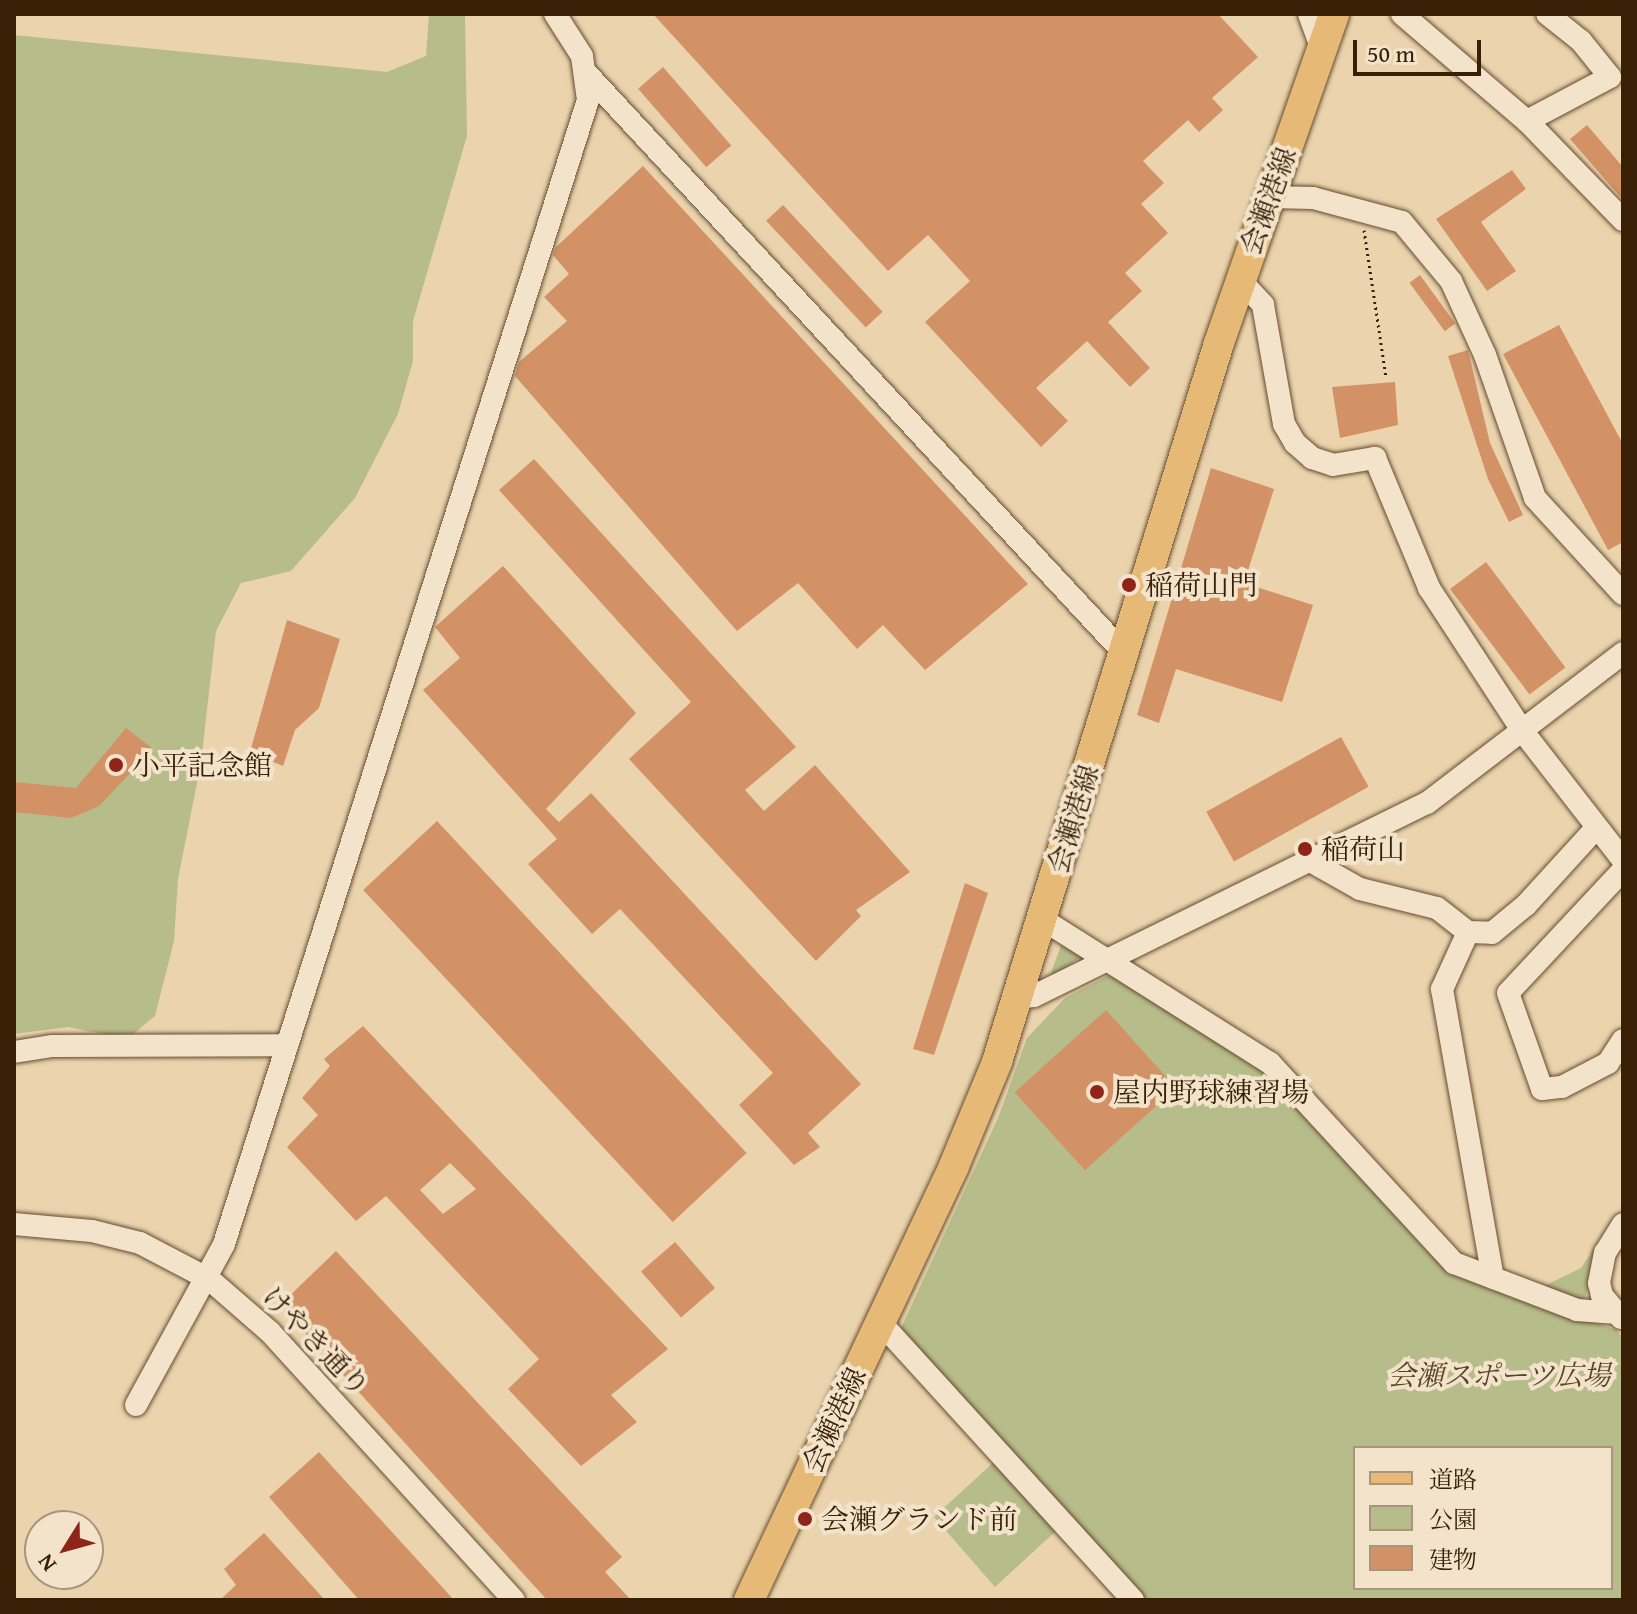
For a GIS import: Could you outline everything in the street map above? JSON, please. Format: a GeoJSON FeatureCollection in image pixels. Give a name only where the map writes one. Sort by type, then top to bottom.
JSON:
{"type":"FeatureCollection","features":[{"type":"Feature","properties":{"kind":"main road","name":"会瀬港線"},"geometry":{"type":"LineString","coordinates":[[749,1600],[980,1107],[1042,919],[1240,280],[1334,14]]}},
{"type":"Feature","properties":{"kind":"street"},"geometry":{"type":"LineString","coordinates":[[136,1405],[209,1279],[224,1244],[284,1045],[588,100],[587,74],[582,56],[555,14]]}},
{"type":"Feature","properties":{"kind":"street"},"geometry":{"type":"LineString","coordinates":[[1309,14],[1322,50]]}},
{"type":"Feature","properties":{"kind":"street"},"geometry":{"type":"LineString","coordinates":[[1402,14],[1527,121],[1623,220]]}},
{"type":"Feature","properties":{"kind":"street"},"geometry":{"type":"LineString","coordinates":[[1527,121],[1610,77],[1581,41],[1547,14]]}},
{"type":"Feature","properties":{"kind":"street"},"geometry":{"type":"LineString","coordinates":[[587,74],[1124,653]]}},
{"type":"Feature","properties":{"kind":"street"},"geometry":{"type":"LineString","coordinates":[[1269,197],[1313,198],[1402,222],[1451,281],[1485,355],[1535,498],[1623,594]]}},
{"type":"Feature","properties":{"kind":"street"},"geometry":{"type":"LineString","coordinates":[[1240,280],[1263,305],[1284,424],[1295,443],[1312,458],[1333,465],[1375,458],[1429,588],[1524,733],[1623,860]]}},
{"type":"Feature","properties":{"kind":"street"},"geometry":{"type":"LineString","coordinates":[[1017,998],[1034,996],[1312,862],[1458,785],[1623,653]]}},
{"type":"Feature","properties":{"kind":"street"},"geometry":{"type":"LineString","coordinates":[[1312,862],[1360,889],[1437,908],[1468,932],[1492,933],[1597,827]]}},
{"type":"Feature","properties":{"kind":"street"},"geometry":{"type":"LineString","coordinates":[[1623,870],[1508,993],[1542,1089],[1562,1087],[1608,1063],[1623,1040]]}},
{"type":"Feature","properties":{"kind":"street"},"geometry":{"type":"LineString","coordinates":[[1042,919],[1110,959],[1270,1063],[1454,1263],[1577,1310],[1620,1316]]}},
{"type":"Feature","properties":{"kind":"street"},"geometry":{"type":"LineString","coordinates":[[1468,932],[1442,989],[1493,1278]]}},
{"type":"Feature","properties":{"kind":"street"},"geometry":{"type":"LineString","coordinates":[[14,1052],[53,1046],[284,1045]]}},
{"type":"Feature","properties":{"kind":"street","name":"けやき通り"},"geometry":{"type":"LineString","coordinates":[[14,1224],[92,1231],[140,1243],[209,1279],[270,1332],[514,1600]]}},
{"type":"Feature","properties":{"kind":"street"},"geometry":{"type":"LineString","coordinates":[[1620,1316],[1602,1295],[1599,1283],[1605,1253],[1623,1224]]}},
{"type":"Feature","properties":{"kind":"street"},"geometry":{"type":"LineString","coordinates":[[880,1322],[1133,1600]]}},
{"type":"Feature","properties":{"kind":"path"},"geometry":{"type":"LineString","coordinates":[[1361,211],[1386,377]]}},
{"type":"Feature","properties":{"kind":"green space"},"geometry":{"type":"Polygon","coordinates":[[[429,14],[465,14],[467,136],[413,321],[413,361],[398,414],[355,498],[291,571],[241,583],[216,631],[201,763],[178,879],[174,941],[155,1016],[127,1039],[68,1027],[14,1034],[14,35],[387,72],[426,56],[429,14]]]}},
{"type":"Feature","properties":{"kind":"green space"},"geometry":{"type":"Polygon","coordinates":[[[1063,940],[1083,955],[1055,975],[1051,973],[1063,940]]]}},
{"type":"Feature","properties":{"kind":"green space","name":"会瀬スポーツ広場"},"geometry":{"type":"Polygon","coordinates":[[[1117,971],[1267,1069],[1450,1270],[1616,1330],[1623,1338],[1623,1600],[1141,1600],[1069,1519],[995,1587],[934,1517],[1008,1449],[901,1328],[998,1118],[1027,1038],[1065,998],[1117,971]]]}},
{"type":"Feature","properties":{"kind":"green space"},"geometry":{"type":"Polygon","coordinates":[[[1594,1248],[1601,1250],[1583,1303],[1540,1288],[1581,1268],[1594,1248]]]}},
{"type":"Feature","properties":{"kind":"building"},"geometry":{"type":"Polygon","coordinates":[[[653,14],[1218,14],[1258,57],[1212,98],[1223,110],[1199,132],[1188,120],[1143,161],[1164,183],[1141,204],[1168,233],[1125,273],[1142,291],[1108,322],[1150,368],[1130,387],[1087,341],[1036,388],[1068,421],[1041,447],[925,322],[970,281],[928,235],[888,271],[653,14]]]}},
{"type":"Feature","properties":{"kind":"building"},"geometry":{"type":"Polygon","coordinates":[[[663,67],[731,145],[706,167],[638,89],[663,67]]]}},
{"type":"Feature","properties":{"kind":"building"},"geometry":{"type":"Polygon","coordinates":[[[1587,125],[1623,167],[1623,200],[1570,139],[1587,125]]]}},
{"type":"Feature","properties":{"kind":"building"},"geometry":{"type":"Polygon","coordinates":[[[643,166],[1028,584],[925,670],[883,625],[857,649],[798,583],[737,631],[515,376],[519,362],[567,321],[544,297],[569,274],[553,255],[556,247],[643,166]]]}},
{"type":"Feature","properties":{"kind":"building"},"geometry":{"type":"Polygon","coordinates":[[[1512,170],[1526,189],[1481,222],[1516,271],[1487,291],[1436,219],[1512,170]]]}},
{"type":"Feature","properties":{"kind":"building"},"geometry":{"type":"Polygon","coordinates":[[[783,205],[883,312],[866,327],[766,221],[783,205]]]}},
{"type":"Feature","properties":{"kind":"building"},"geometry":{"type":"Polygon","coordinates":[[[1420,275],[1455,324],[1445,331],[1409,283],[1420,275]]]}},
{"type":"Feature","properties":{"kind":"building"},"geometry":{"type":"Polygon","coordinates":[[[1559,325],[1623,444],[1623,542],[1608,550],[1503,354],[1559,325]]]}},
{"type":"Feature","properties":{"kind":"building"},"geometry":{"type":"Polygon","coordinates":[[[1468,350],[1490,443],[1523,515],[1509,522],[1488,479],[1448,356],[1468,350]]]}},
{"type":"Feature","properties":{"kind":"building"},"geometry":{"type":"Polygon","coordinates":[[[1395,382],[1398,425],[1340,438],[1332,387],[1395,382]]]}},
{"type":"Feature","properties":{"kind":"building"},"geometry":{"type":"Polygon","coordinates":[[[534,459],[796,747],[745,790],[764,811],[815,765],[910,872],[856,910],[861,916],[816,961],[629,759],[691,702],[499,490],[534,459]]]}},
{"type":"Feature","properties":{"kind":"building"},"geometry":{"type":"Polygon","coordinates":[[[1211,468],[1274,489],[1244,583],[1313,605],[1282,702],[1176,669],[1159,723],[1137,715],[1211,468]]]}},
{"type":"Feature","properties":{"kind":"building"},"geometry":{"type":"Polygon","coordinates":[[[1486,562],[1565,667],[1530,695],[1450,589],[1486,562]]]}},
{"type":"Feature","properties":{"kind":"building"},"geometry":{"type":"Polygon","coordinates":[[[503,566],[636,713],[546,809],[559,822],[591,793],[861,1084],[808,1133],[820,1147],[794,1165],[739,1105],[773,1073],[620,909],[592,934],[528,864],[557,839],[423,690],[460,658],[435,627],[503,566]]]}},
{"type":"Feature","properties":{"kind":"building"},"geometry":{"type":"Polygon","coordinates":[[[287,620],[340,639],[319,708],[295,730],[283,766],[250,752],[287,620]]]}},
{"type":"Feature","properties":{"kind":"building","name":"小平記念館"},"geometry":{"type":"Polygon","coordinates":[[[126,728],[153,749],[99,806],[71,818],[14,812],[14,782],[76,788],[126,728]]]}},
{"type":"Feature","properties":{"kind":"building"},"geometry":{"type":"Polygon","coordinates":[[[1341,737],[1369,787],[1234,862],[1206,812],[1341,737]]]}},
{"type":"Feature","properties":{"kind":"building"},"geometry":{"type":"Polygon","coordinates":[[[437,821],[747,1153],[673,1222],[363,890],[437,821]]]}},
{"type":"Feature","properties":{"kind":"building"},"geometry":{"type":"Polygon","coordinates":[[[965,883],[988,893],[934,1055],[913,1049],[965,883]]]}},
{"type":"Feature","properties":{"kind":"building","name":"屋内野球練習場"},"geometry":{"type":"Polygon","coordinates":[[[1106,1010],[1176,1088],[1085,1170],[1015,1092],[1106,1010]]]}},
{"type":"Feature","properties":{"kind":"building"},"geometry":{"type":"Polygon","coordinates":[[[363,1026],[668,1349],[611,1395],[637,1422],[581,1466],[508,1389],[539,1359],[386,1196],[356,1221],[287,1147],[318,1115],[302,1098],[330,1066],[324,1059],[363,1026]],[[450,1163],[420,1190],[443,1214],[476,1189],[450,1163]]]}},
{"type":"Feature","properties":{"kind":"building"},"geometry":{"type":"Polygon","coordinates":[[[675,1242],[715,1288],[681,1318],[641,1272],[675,1242]]]}},
{"type":"Feature","properties":{"kind":"building"},"geometry":{"type":"Polygon","coordinates":[[[336,1251],[622,1557],[605,1572],[631,1600],[547,1600],[280,1305],[336,1251]]]}},
{"type":"Feature","properties":{"kind":"building"},"geometry":{"type":"Polygon","coordinates":[[[319,1452],[454,1600],[359,1600],[269,1497],[319,1452]]]}},
{"type":"Feature","properties":{"kind":"building"},"geometry":{"type":"Polygon","coordinates":[[[264,1533],[325,1600],[220,1600],[236,1585],[224,1569],[264,1533]]]}},
{"type":"Feature","properties":{"kind":"place","name":"稲荷山門"},"geometry":{"type":"Point","coordinates":[1129,585]}},
{"type":"Feature","properties":{"kind":"place","name":"小平記念館"},"geometry":{"type":"Point","coordinates":[116,765]}},
{"type":"Feature","properties":{"kind":"place","name":"稲荷山"},"geometry":{"type":"Point","coordinates":[1305,849]}},
{"type":"Feature","properties":{"kind":"place","name":"屋内野球練習場"},"geometry":{"type":"Point","coordinates":[1097,1092]}},
{"type":"Feature","properties":{"kind":"place","name":"会瀬グランド前"},"geometry":{"type":"Point","coordinates":[805,1519]}}]}
